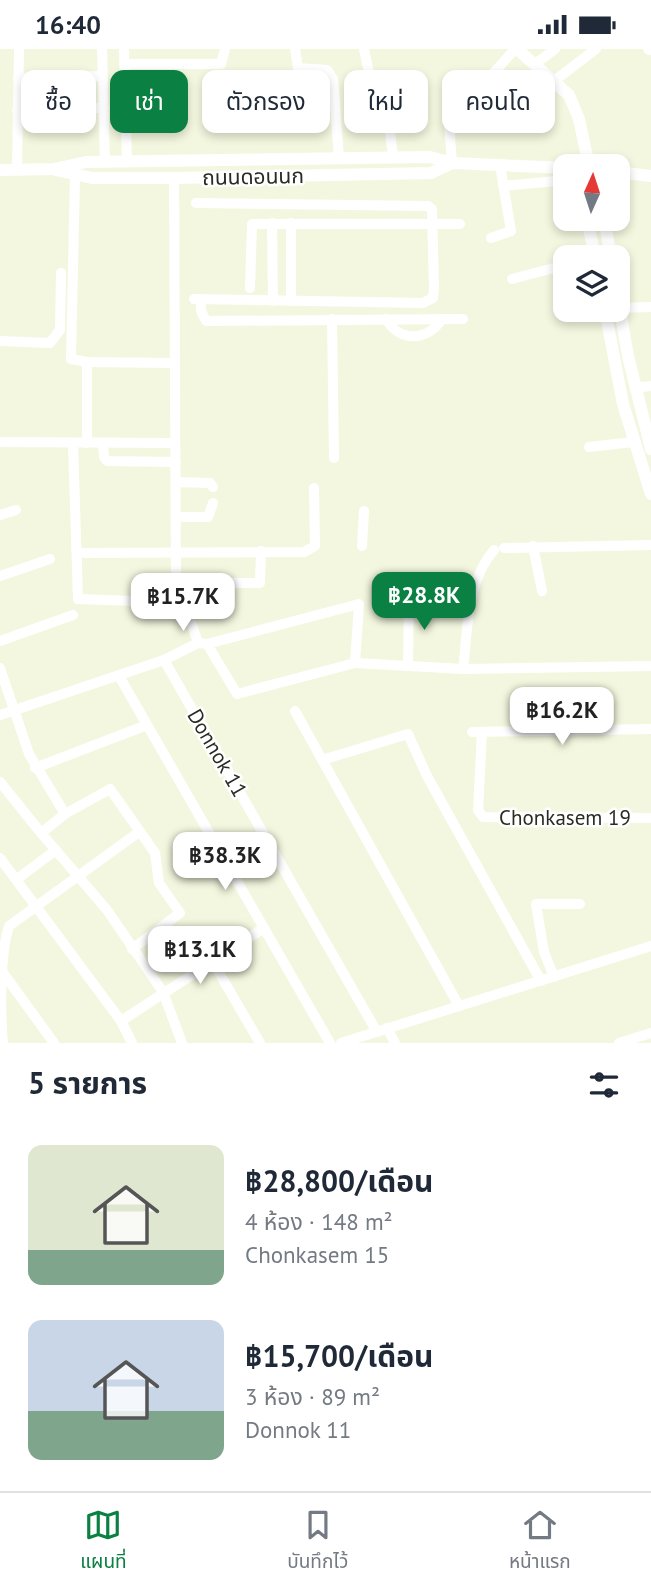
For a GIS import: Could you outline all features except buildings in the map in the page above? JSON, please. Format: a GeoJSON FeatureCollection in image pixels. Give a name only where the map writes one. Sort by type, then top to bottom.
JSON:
{"type":"FeatureCollection","features":[{"type":"Feature","properties":{"kind":"main road"},"geometry":{"type":"LineString","coordinates":[[516,49],[542,70]]}},
{"type":"Feature","properties":{"kind":"main road"},"geometry":{"type":"LineString","coordinates":[[555,82],[569,95],[579,119],[586,154]]}},
{"type":"Feature","properties":{"kind":"main road","name":"ถนนดอนนก"},"geometry":{"type":"LineString","coordinates":[[0,170],[54,169],[127,161],[393,157],[430,157],[452,163],[553,167]]}},
{"type":"Feature","properties":{"kind":"main road","name":"ถนนดอนนก"},"geometry":{"type":"LineString","coordinates":[[54,169],[75,175],[174,178],[431,173],[452,163]]}},
{"type":"Feature","properties":{"kind":"main road"},"geometry":{"type":"LineString","coordinates":[[630,173],[651,176]]}},
{"type":"Feature","properties":{"kind":"main road"},"geometry":{"type":"LineString","coordinates":[[608,322],[633,442],[651,494]]}},
{"type":"Feature","properties":{"kind":"main road"},"geometry":{"type":"LineString","coordinates":[[622,322],[635,388],[650,440]]}},
{"type":"Feature","properties":{"kind":"street"},"geometry":{"type":"LineString","coordinates":[[17,170],[19,49]]}},
{"type":"Feature","properties":{"kind":"street"},"geometry":{"type":"LineString","coordinates":[[102,49],[104,162]]}},
{"type":"Feature","properties":{"kind":"street"},"geometry":{"type":"LineString","coordinates":[[124,49],[127,161]]}},
{"type":"Feature","properties":{"kind":"street"},"geometry":{"type":"LineString","coordinates":[[124,64],[221,64],[225,49]]}},
{"type":"Feature","properties":{"kind":"street"},"geometry":{"type":"LineString","coordinates":[[295,49],[298,68],[327,71],[333,79],[339,158]]}},
{"type":"Feature","properties":{"kind":"street"},"geometry":{"type":"LineString","coordinates":[[364,49],[372,87],[387,108],[393,157]]}},
{"type":"Feature","properties":{"kind":"street"},"geometry":{"type":"LineString","coordinates":[[452,163],[449,123],[516,49]]}},
{"type":"Feature","properties":{"kind":"street"},"geometry":{"type":"LineString","coordinates":[[555,80],[596,49]]}},
{"type":"Feature","properties":{"kind":"street"},"geometry":{"type":"LineString","coordinates":[[535,64],[553,50],[568,70]]}},
{"type":"Feature","properties":{"kind":"street"},"geometry":{"type":"LineString","coordinates":[[18,78],[103,76]]}},
{"type":"Feature","properties":{"kind":"street"},"geometry":{"type":"LineString","coordinates":[[17,110],[104,108]]}},
{"type":"Feature","properties":{"kind":"street"},"geometry":{"type":"LineString","coordinates":[[491,238],[511,231],[500,165]]}},
{"type":"Feature","properties":{"kind":"street"},"geometry":{"type":"LineString","coordinates":[[75,175],[71,359],[88,362],[174,363]]}},
{"type":"Feature","properties":{"kind":"street"},"geometry":{"type":"LineString","coordinates":[[73,443],[78,599],[163,602],[173,599],[176,583],[174,178]]}},
{"type":"Feature","properties":{"kind":"street"},"geometry":{"type":"LineString","coordinates":[[503,186],[553,181]]}},
{"type":"Feature","properties":{"kind":"street"},"geometry":{"type":"LineString","coordinates":[[196,203],[419,204],[432,209],[434,223],[433,298],[423,303],[197,300],[206,320],[463,319]]}},
{"type":"Feature","properties":{"kind":"street"},"geometry":{"type":"LineString","coordinates":[[272,223],[273,301]]}},
{"type":"Feature","properties":{"kind":"street"},"geometry":{"type":"LineString","coordinates":[[291,223],[291,301]]}},
{"type":"Feature","properties":{"kind":"street"},"geometry":{"type":"LineString","coordinates":[[250,288],[249,228],[252,224],[460,224]]}},
{"type":"Feature","properties":{"kind":"street"},"geometry":{"type":"LineString","coordinates":[[512,279],[553,268]]}},
{"type":"Feature","properties":{"kind":"street"},"geometry":{"type":"LineString","coordinates":[[0,341],[50,342],[57,338],[60,330],[61,273]]}},
{"type":"Feature","properties":{"kind":"street"},"geometry":{"type":"LineString","coordinates":[[630,305],[651,307]]}},
{"type":"Feature","properties":{"kind":"street"},"geometry":{"type":"LineString","coordinates":[[332,319],[334,458]]}},
{"type":"Feature","properties":{"kind":"street"},"geometry":{"type":"LineString","coordinates":[[386,319],[391,328],[404,336],[425,337],[442,319]]}},
{"type":"Feature","properties":{"kind":"street"},"geometry":{"type":"LineString","coordinates":[[88,362],[88,443]]}},
{"type":"Feature","properties":{"kind":"street"},"geometry":{"type":"LineString","coordinates":[[635,388],[651,386]]}},
{"type":"Feature","properties":{"kind":"street"},"geometry":{"type":"LineString","coordinates":[[0,442],[175,443]]}},
{"type":"Feature","properties":{"kind":"street"},"geometry":{"type":"LineString","coordinates":[[589,447],[633,442]]}},
{"type":"Feature","properties":{"kind":"street"},"geometry":{"type":"LineString","coordinates":[[103,443],[107,461],[176,462]]}},
{"type":"Feature","properties":{"kind":"street"},"geometry":{"type":"LineString","coordinates":[[155,443],[155,462]]}},
{"type":"Feature","properties":{"kind":"street"},"geometry":{"type":"LineString","coordinates":[[176,482],[210,482],[213,487]]}},
{"type":"Feature","properties":{"kind":"street"},"geometry":{"type":"LineString","coordinates":[[78,553],[304,552],[314,546],[314,488]]}},
{"type":"Feature","properties":{"kind":"street"},"geometry":{"type":"LineString","coordinates":[[176,517],[208,517],[213,503]]}},
{"type":"Feature","properties":{"kind":"street"},"geometry":{"type":"LineString","coordinates":[[0,516],[16,510]]}},
{"type":"Feature","properties":{"kind":"street"},"geometry":{"type":"LineString","coordinates":[[362,546],[364,511]]}},
{"type":"Feature","properties":{"kind":"street"},"geometry":{"type":"LineString","coordinates":[[463,669],[473,589],[480,565],[499,549],[533,546],[651,545]]}},
{"type":"Feature","properties":{"kind":"street"},"geometry":{"type":"LineString","coordinates":[[533,546],[541,591]]}},
{"type":"Feature","properties":{"kind":"street"},"geometry":{"type":"LineString","coordinates":[[176,583],[260,583],[261,551]]}},
{"type":"Feature","properties":{"kind":"street"},"geometry":{"type":"LineString","coordinates":[[0,576],[50,559]]}},
{"type":"Feature","properties":{"kind":"street"},"geometry":{"type":"LineString","coordinates":[[408,666],[409,597]]}},
{"type":"Feature","properties":{"kind":"street"},"geometry":{"type":"LineString","coordinates":[[0,715],[164,660],[203,644],[359,604],[355,663]]}},
{"type":"Feature","properties":{"kind":"street"},"geometry":{"type":"LineString","coordinates":[[0,641],[73,615]]}},
{"type":"Feature","properties":{"kind":"street"},"geometry":{"type":"LineString","coordinates":[[191,622],[237,694],[355,663],[463,669],[651,666]]}},
{"type":"Feature","properties":{"kind":"street","name":"Donnok 11"},"geometry":{"type":"LineString","coordinates":[[164,660],[382,1030],[395,1043]]}},
{"type":"Feature","properties":{"kind":"street"},"geometry":{"type":"LineString","coordinates":[[0,668],[35,768],[65,814]]}},
{"type":"Feature","properties":{"kind":"street"},"geometry":{"type":"LineString","coordinates":[[118,676],[330,1043]]}},
{"type":"Feature","properties":{"kind":"street"},"geometry":{"type":"LineString","coordinates":[[519,695],[520,731],[651,729]]}},
{"type":"Feature","properties":{"kind":"street"},"geometry":{"type":"LineString","coordinates":[[295,711],[458,1006]]}},
{"type":"Feature","properties":{"kind":"street"},"geometry":{"type":"LineString","coordinates":[[35,768],[147,725]]}},
{"type":"Feature","properties":{"kind":"street","name":"Chonkasem 19"},"geometry":{"type":"LineString","coordinates":[[520,731],[477,732],[478,810],[483,817],[651,818]]}},
{"type":"Feature","properties":{"kind":"street"},"geometry":{"type":"LineString","coordinates":[[322,760],[408,734],[434,787],[541,981]]}},
{"type":"Feature","properties":{"kind":"street"},"geometry":{"type":"LineString","coordinates":[[0,782],[107,910],[163,992],[182,1043]]}},
{"type":"Feature","properties":{"kind":"street"},"geometry":{"type":"LineString","coordinates":[[41,833],[65,814],[110,789],[155,853],[159,883],[180,913],[132,949]]}},
{"type":"Feature","properties":{"kind":"street"},"geometry":{"type":"LineString","coordinates":[[3,1043],[1,970],[5,934],[9,926],[139,832]]}},
{"type":"Feature","properties":{"kind":"street"},"geometry":{"type":"LineString","coordinates":[[17,879],[57,850]]}},
{"type":"Feature","properties":{"kind":"street"},"geometry":{"type":"LineString","coordinates":[[0,858],[121,1021],[132,1043]]}},
{"type":"Feature","properties":{"kind":"street"},"geometry":{"type":"LineString","coordinates":[[554,977],[544,952],[536,904],[580,904]]}},
{"type":"Feature","properties":{"kind":"street"},"geometry":{"type":"LineString","coordinates":[[121,1021],[211,959],[264,928]]}},
{"type":"Feature","properties":{"kind":"street"},"geometry":{"type":"LineString","coordinates":[[341,1043],[651,946]]}},
{"type":"Feature","properties":{"kind":"street"},"geometry":{"type":"LineString","coordinates":[[211,959],[260,1043]]}},
{"type":"Feature","properties":{"kind":"street"},"geometry":{"type":"LineString","coordinates":[[1,970],[54,1043]]}},
{"type":"Feature","properties":{"kind":"street"},"geometry":{"type":"LineString","coordinates":[[620,1043],[651,1033]]}}]}
